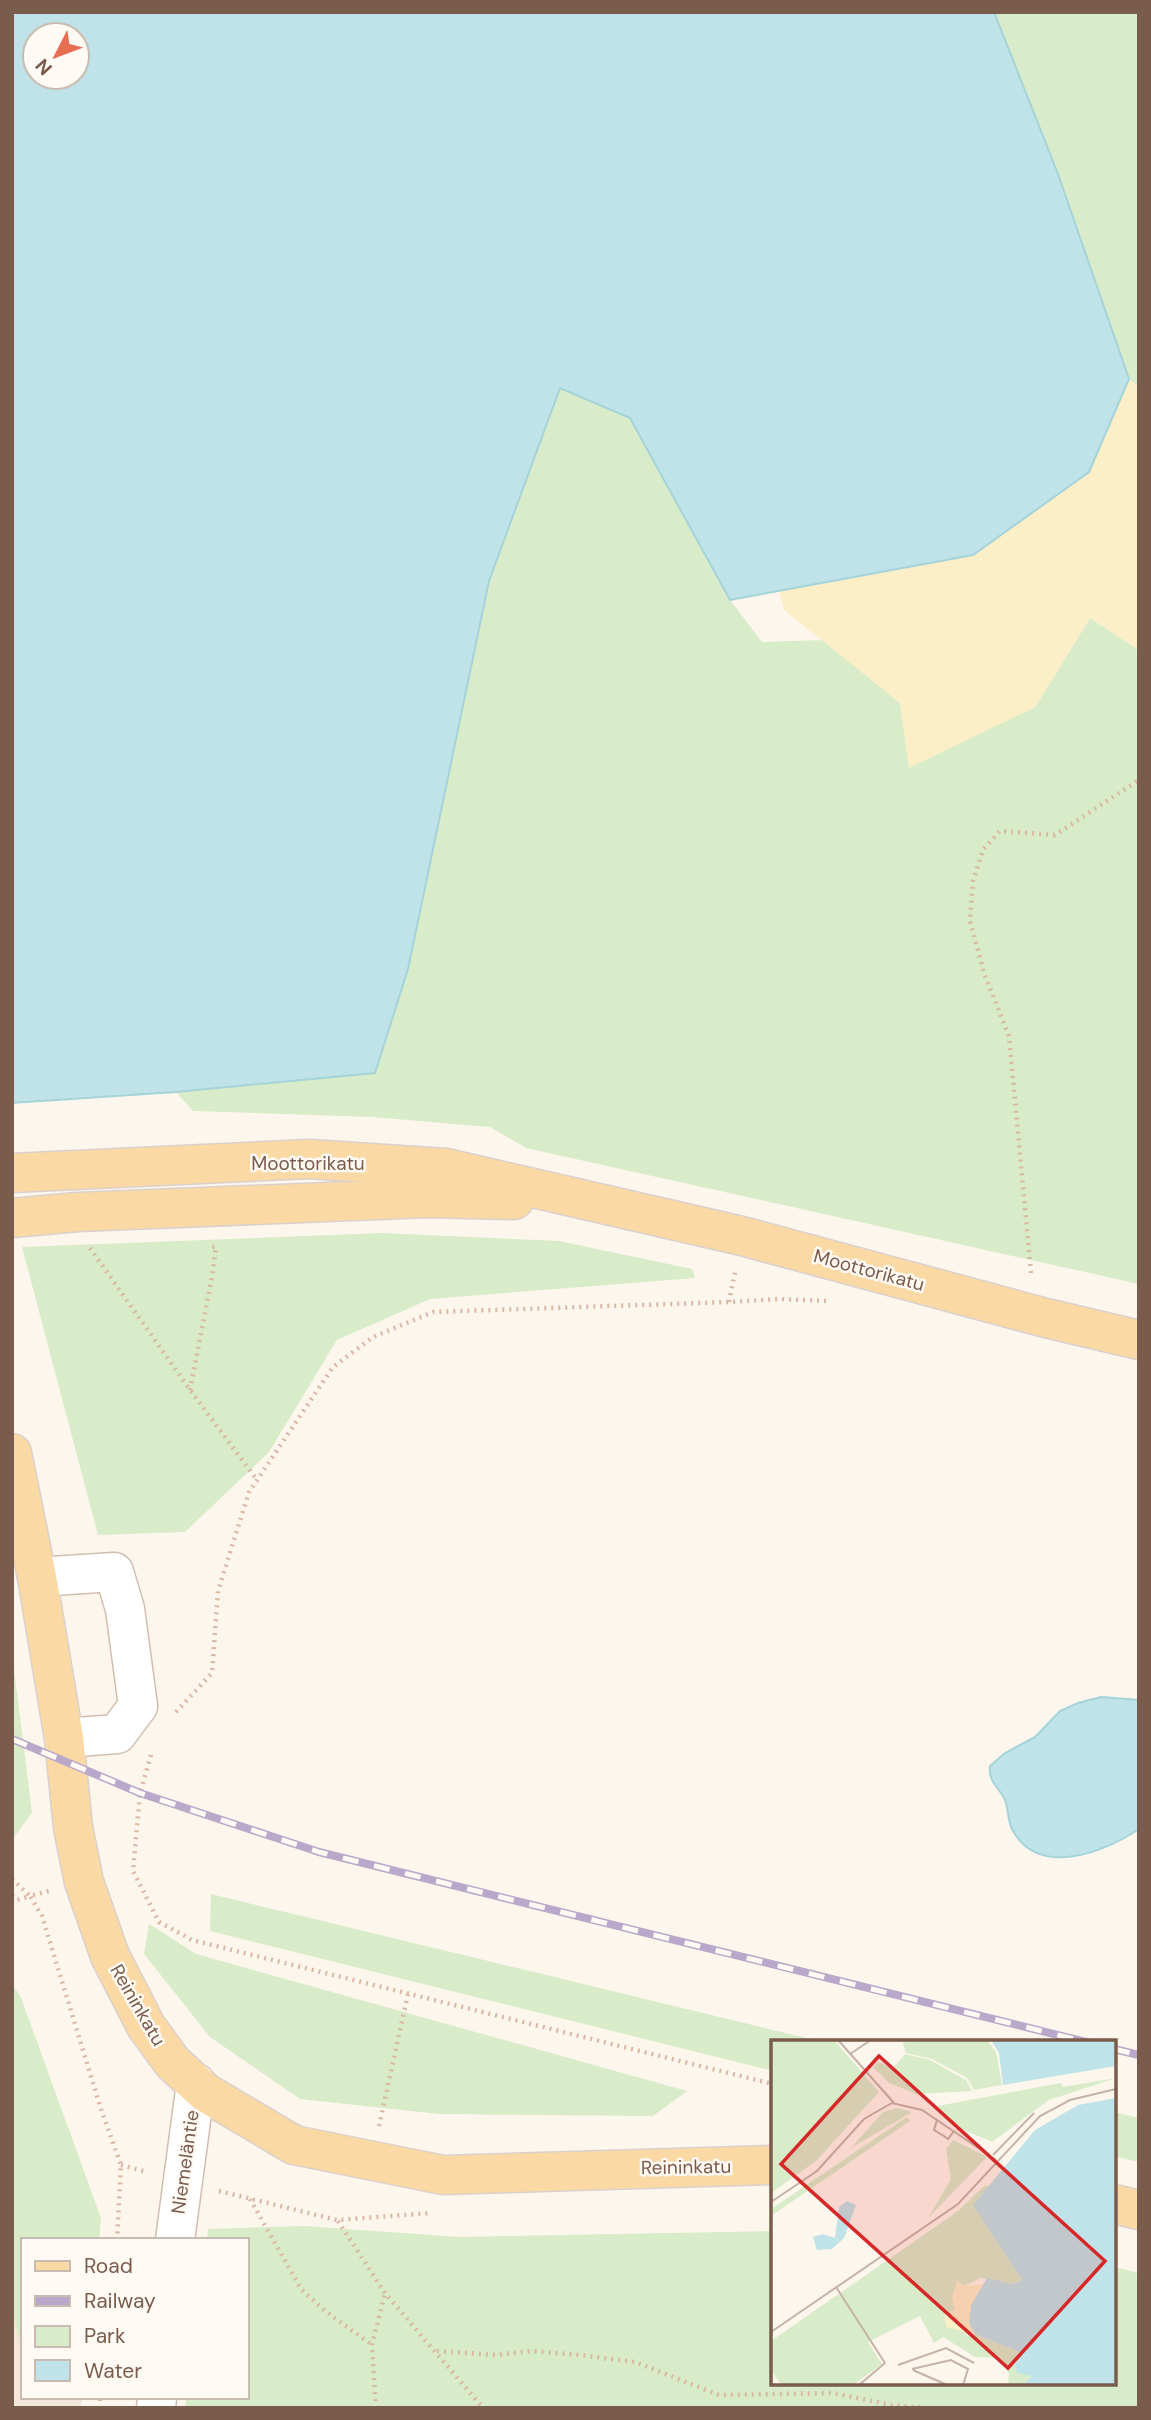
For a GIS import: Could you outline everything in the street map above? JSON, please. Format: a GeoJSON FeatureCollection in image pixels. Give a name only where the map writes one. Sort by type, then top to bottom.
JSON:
{"type":"FeatureCollection","features":[{"type":"Feature","properties":{"kind":"main road","name":"Moottorikatu"},"geometry":{"type":"LineString","coordinates":[[12,1173],[309,1159],[446,1168],[742,1236],[1046,1318],[1139,1340]]}},
{"type":"Feature","properties":{"kind":"main road","name":"Moottorikatu"},"geometry":{"type":"LineString","coordinates":[[12,1218],[78,1212],[427,1198],[600,1202]]}},
{"type":"Feature","properties":{"kind":"main road","name":"Reininkatu"},"geometry":{"type":"LineString","coordinates":[[12,1453],[37,1577],[64,1738],[73,1827],[84,1882],[110,1956],[146,2026],[173,2063],[206,2093],[295,2146],[443,2175],[771,2165]]}},
{"type":"Feature","properties":{"kind":"main road"},"geometry":{"type":"LineString","coordinates":[[1116,2204],[1139,2210]]}},
{"type":"Feature","properties":{"kind":"street"},"geometry":{"type":"LineString","coordinates":[[37,1577],[114,1572],[125,1609],[138,1706],[117,1734],[64,1738]]}},
{"type":"Feature","properties":{"kind":"street","name":"Niemeläntie"},"geometry":{"type":"LineString","coordinates":[[174,2238],[196,2083]]}},
{"type":"Feature","properties":{"kind":"path"},"geometry":{"type":"LineString","coordinates":[[1031,1273],[1009,1036],[984,973],[970,921],[972,881],[983,850],[1000,831],[1055,835],[1139,780]]}},
{"type":"Feature","properties":{"kind":"path"},"geometry":{"type":"LineString","coordinates":[[78,1212],[78,1231],[257,1480]]}},
{"type":"Feature","properties":{"kind":"path"},"geometry":{"type":"LineString","coordinates":[[190,1390],[216,1247],[202,1245]]}},
{"type":"Feature","properties":{"kind":"path"},"geometry":{"type":"LineString","coordinates":[[167,1721],[212,1672],[218,1591],[249,1492],[332,1367],[373,1337],[433,1312],[729,1302]]}},
{"type":"Feature","properties":{"kind":"path"},"geometry":{"type":"LineString","coordinates":[[155,1743],[140,1793],[133,1871],[159,1922],[192,1940],[771,2084]]}},
{"type":"Feature","properties":{"kind":"path"},"geometry":{"type":"LineString","coordinates":[[12,1896],[17,1900],[30,1896],[42,1916],[101,2109],[121,2165],[117,2238]]}},
{"type":"Feature","properties":{"kind":"path"},"geometry":{"type":"LineString","coordinates":[[372,2161],[408,1994]]}},
{"type":"Feature","properties":{"kind":"path"},"geometry":{"type":"LineString","coordinates":[[250,2199],[301,2289],[325,2311],[372,2345]]}},
{"type":"Feature","properties":{"kind":"path"},"geometry":{"type":"LineString","coordinates":[[337,2220],[385,2292],[483,2408]]}},
{"type":"Feature","properties":{"kind":"path"},"geometry":{"type":"LineString","coordinates":[[376,2408],[372,2345],[385,2292]]}},
{"type":"Feature","properties":{"kind":"path"},"geometry":{"type":"LineString","coordinates":[[437,2351],[496,2355],[532,2351],[579,2355],[635,2362],[719,2395],[833,2393],[926,2408]]}},
{"type":"Feature","properties":{"kind":"shaded area"},"geometry":{"type":"Polygon","coordinates":[[[21,2274],[21,2399],[82,2399],[81,2408],[12,2408],[12,2275],[21,2274]]]}},
{"type":"Feature","properties":{"kind":"green space"},"geometry":{"type":"Polygon","coordinates":[[[994,12],[1139,12],[1139,387],[1129,379],[1058,174],[994,12]]]}},
{"type":"Feature","properties":{"kind":"green space"},"geometry":{"type":"Polygon","coordinates":[[[560,388],[630,418],[730,600],[762,642],[823,640],[900,703],[909,767],[1035,707],[1090,618],[1139,650],[1139,1284],[526,1148],[490,1127],[372,1117],[193,1111],[176,1092],[80,734],[560,388]]]}},
{"type":"Feature","properties":{"kind":"green space"},"geometry":{"type":"Polygon","coordinates":[[[382,1233],[559,1241],[692,1269],[695,1278],[430,1299],[337,1340],[269,1452],[185,1532],[98,1535],[22,1247],[382,1233]]]}},
{"type":"Feature","properties":{"kind":"green space"},"geometry":{"type":"Polygon","coordinates":[[[12,1653],[32,1813],[15,1836],[12,1836],[12,1653]]]}},
{"type":"Feature","properties":{"kind":"green space"},"geometry":{"type":"Polygon","coordinates":[[[211,1894],[815,2040],[771,2040],[771,2071],[210,1931],[211,1894]]]}},
{"type":"Feature","properties":{"kind":"green space"},"geometry":{"type":"Polygon","coordinates":[[[149,1924],[196,1954],[687,2091],[653,2116],[439,2114],[300,2099],[210,2037],[144,1954],[149,1924]]]}},
{"type":"Feature","properties":{"kind":"green space"},"geometry":{"type":"Polygon","coordinates":[[[12,1985],[20,1995],[101,2218],[99,2238],[21,2238],[21,2348],[12,2309],[12,1985]]]}},
{"type":"Feature","properties":{"kind":"green space"},"geometry":{"type":"Polygon","coordinates":[[[1116,2112],[1139,2118],[1139,2162],[1116,2156],[1116,2112]]]}},
{"type":"Feature","properties":{"kind":"green space"},"geometry":{"type":"Polygon","coordinates":[[[304,2226],[460,2237],[771,2231],[771,2385],[1116,2385],[1116,2267],[1139,2273],[1139,2408],[185,2408],[186,2399],[248,2399],[248,2238],[207,2238],[208,2229],[304,2226]]]}},
{"type":"Feature","properties":{"kind":"sand"},"geometry":{"type":"Polygon","coordinates":[[[1129,379],[1139,387],[1139,650],[1090,618],[1035,707],[909,768],[900,703],[784,610],[779,591],[973,555],[1089,472],[1129,379]]]}},
{"type":"Feature","properties":{"kind":"water"},"geometry":{"type":"Polygon","coordinates":[[[12,12],[994,12],[1058,174],[1129,379],[1089,472],[973,555],[730,600],[630,418],[560,388],[489,581],[408,969],[375,1073],[176,1092],[12,1103],[12,12]]]}},
{"type":"Feature","properties":{"kind":"water"},"geometry":{"type":"Polygon","coordinates":[[[1101,1697],[1139,1700],[1139,1829],[1091,1852],[1056,1857],[1039,1854],[1025,1845],[1013,1831],[1005,1800],[992,1780],[990,1766],[1005,1753],[1035,1737],[1060,1711],[1101,1697]]]}},
{"type":"Feature","properties":{"kind":"railway"},"geometry":{"type":"LineString","coordinates":[[12,1739],[140,1793],[319,1852],[1078,2040]]}},
{"type":"Feature","properties":{"kind":"railway"},"geometry":{"type":"LineString","coordinates":[[1116,2049],[1139,2055]]}}]}
